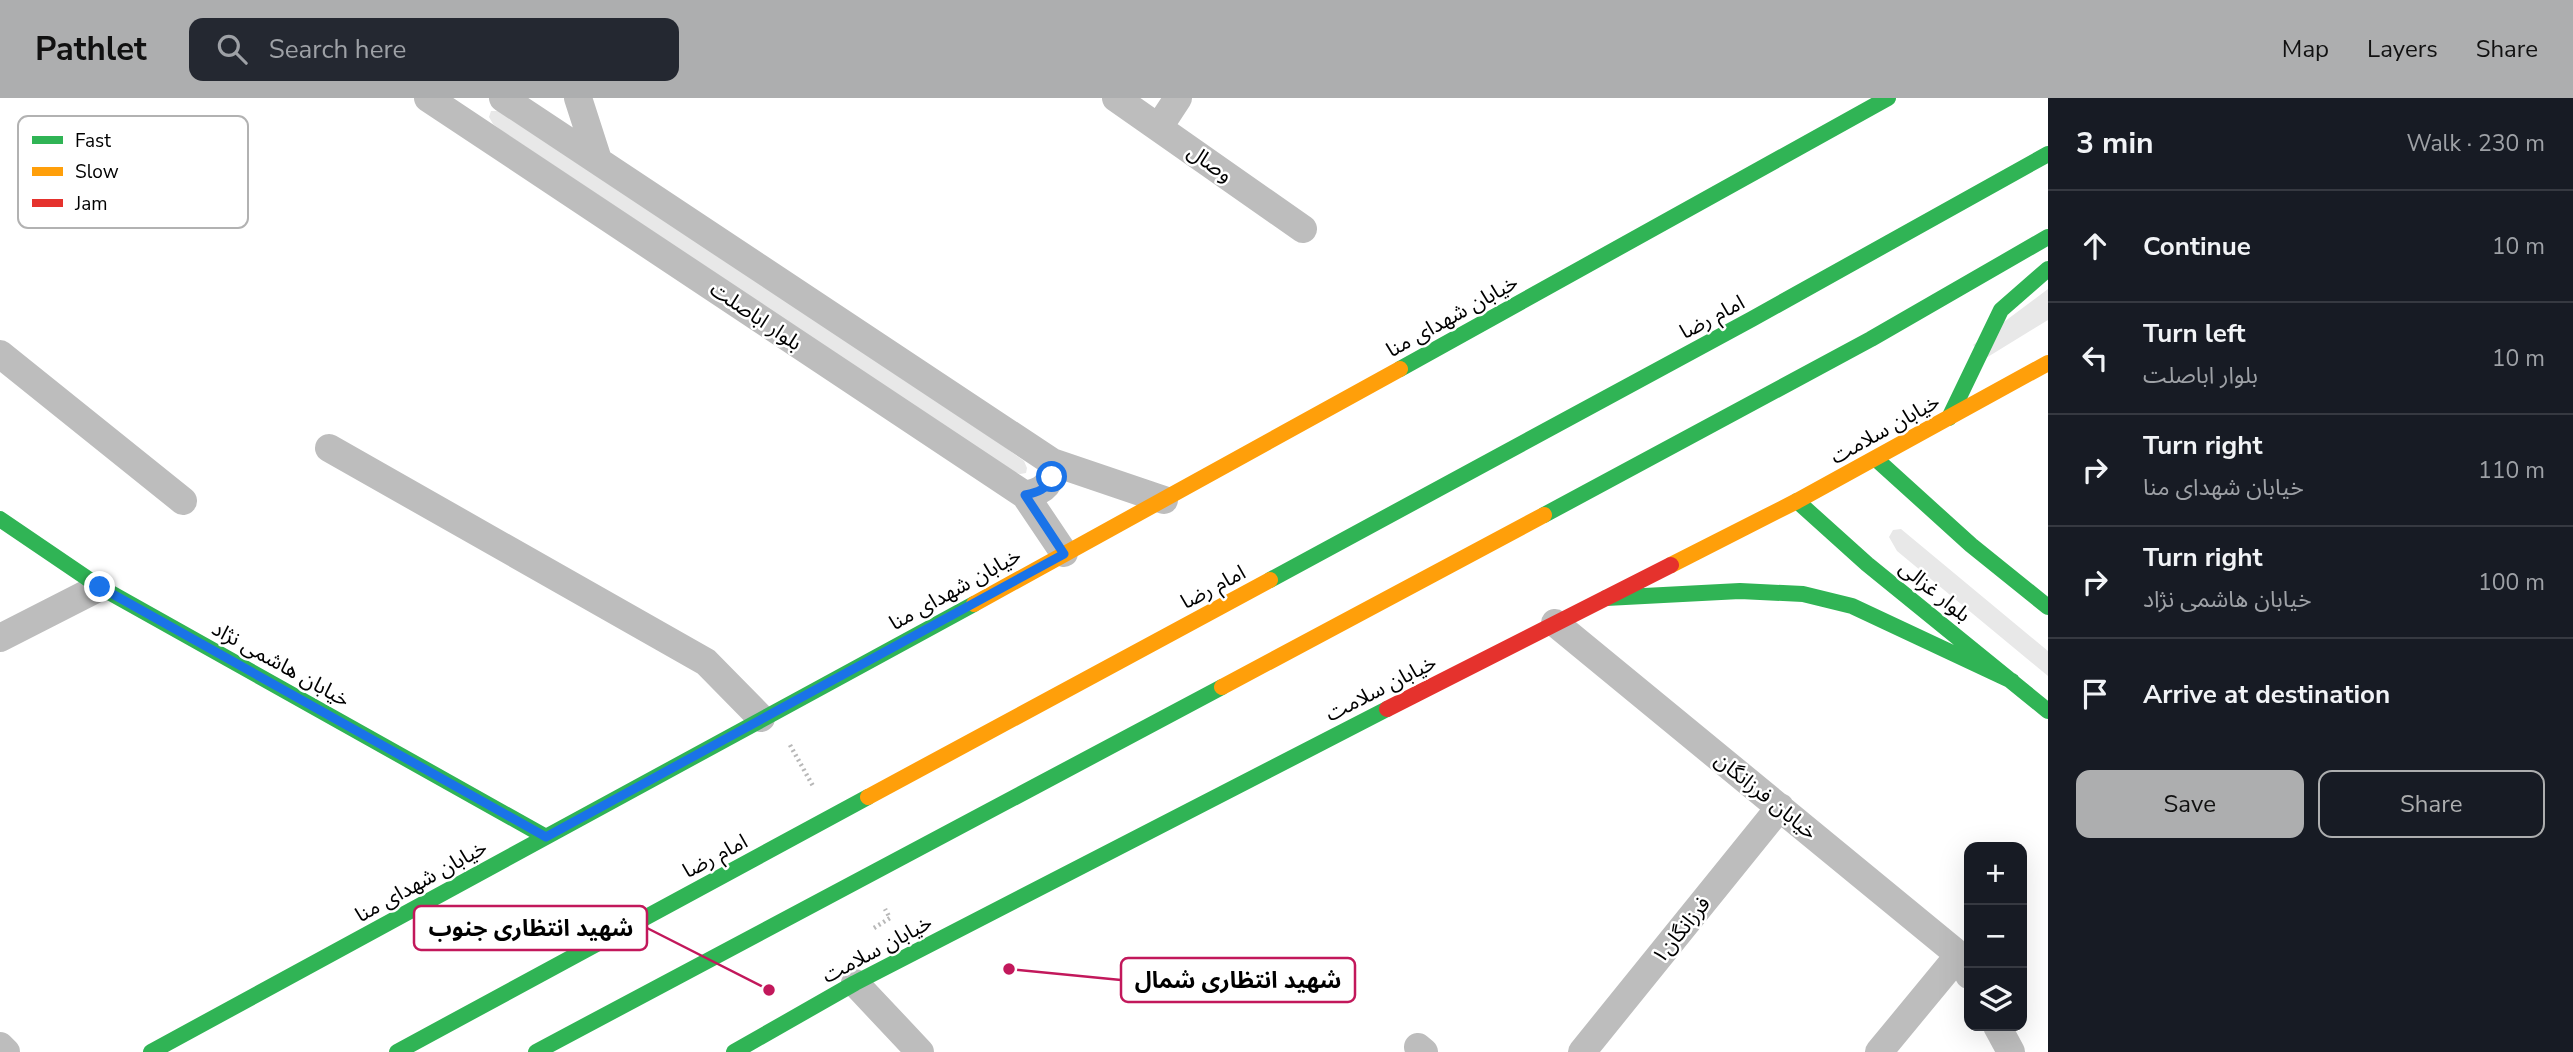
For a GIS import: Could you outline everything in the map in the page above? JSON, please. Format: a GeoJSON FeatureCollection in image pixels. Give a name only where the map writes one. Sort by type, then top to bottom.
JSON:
{"type":"FeatureCollection","features":[{"type":"Feature","properties":{"kind":"main road","name":"خیابان شهدای منا"},"geometry":{"type":"LineString","coordinates":[[151,1052],[1164,500],[1888,98]]}},
{"type":"Feature","properties":{"kind":"main road","name":"امام رضا"},"geometry":{"type":"LineString","coordinates":[[397,1052],[1752,319],[2048,154]]}},
{"type":"Feature","properties":{"kind":"main road"},"geometry":{"type":"LineString","coordinates":[[536,1052],[1676,445],[1871,339],[2048,237]]}},
{"type":"Feature","properties":{"kind":"main road"},"geometry":{"type":"LineString","coordinates":[[1949,418],[2001,310],[2048,269]]}},
{"type":"Feature","properties":{"kind":"main road","name":"خیابان سلامت"},"geometry":{"type":"LineString","coordinates":[[734,1052],[855,983],[1797,501],[2048,363]]}},
{"type":"Feature","properties":{"kind":"main road"},"geometry":{"type":"LineString","coordinates":[[1876,458],[1971,545],[2048,607]]}},
{"type":"Feature","properties":{"kind":"main road","name":"بلوار غزالی"},"geometry":{"type":"LineString","coordinates":[[1797,501],[1867,564],[2048,711]]}},
{"type":"Feature","properties":{"kind":"main road","name":"خیابان هاشمی نژاد"},"geometry":{"type":"LineString","coordinates":[[0,519],[100,587],[546,837]]}},
{"type":"Feature","properties":{"kind":"main road"},"geometry":{"type":"LineString","coordinates":[[1606,598],[1740,591],[1803,594],[1852,606],[2012,681]]}},
{"type":"Feature","properties":{"kind":"street","name":"بلوار اباصلت"},"geometry":{"type":"LineString","coordinates":[[503,98],[1052,461],[1164,500]]}},
{"type":"Feature","properties":{"kind":"street"},"geometry":{"type":"LineString","coordinates":[[578,98],[598,160]]}},
{"type":"Feature","properties":{"kind":"street","name":"وصال"},"geometry":{"type":"LineString","coordinates":[[1116,98],[1303,229]]}},
{"type":"Feature","properties":{"kind":"street"},"geometry":{"type":"LineString","coordinates":[[1159,127],[1178,98]]}},
{"type":"Feature","properties":{"kind":"street","name":"بلوار اباصلت"},"geometry":{"type":"LineString","coordinates":[[441,102],[1025,495],[1064,554]]}},
{"type":"Feature","properties":{"kind":"street"},"geometry":{"type":"LineString","coordinates":[[0,354],[183,501]]}},
{"type":"Feature","properties":{"kind":"street"},"geometry":{"type":"LineString","coordinates":[[329,448],[706,662],[761,718]]}},
{"type":"Feature","properties":{"kind":"street"},"geometry":{"type":"LineString","coordinates":[[1025,495],[1040,492],[1047,486],[1052,477],[1052,461]]}},
{"type":"Feature","properties":{"kind":"street"},"geometry":{"type":"LineString","coordinates":[[0,638],[100,587]]}},
{"type":"Feature","properties":{"kind":"street","name":"خیابان فرزانگان"},"geometry":{"type":"LineString","coordinates":[[1555,623],[1780,807],[1964,965]]}},
{"type":"Feature","properties":{"kind":"street","name":"فرزانگان۱"},"geometry":{"type":"LineString","coordinates":[[1582,1052],[1780,807]]}},
{"type":"Feature","properties":{"kind":"street"},"geometry":{"type":"LineString","coordinates":[[1879,1052],[1964,965]]}},
{"type":"Feature","properties":{"kind":"street"},"geometry":{"type":"LineString","coordinates":[[855,983],[920,1052]]}},
{"type":"Feature","properties":{"kind":"street"},"geometry":{"type":"LineString","coordinates":[[2000,1031],[2011,1052]]}},
{"type":"Feature","properties":{"kind":"street"},"geometry":{"type":"LineString","coordinates":[[0,1046],[6,1052]]}},
{"type":"Feature","properties":{"kind":"shaded area"},"geometry":{"type":"Polygon","coordinates":[[[491,111],[500,111],[1002,445],[1024,461],[1026,473],[1014,472],[502,131],[489,117],[491,111]]]}},
{"type":"Feature","properties":{"kind":"shaded area"},"geometry":{"type":"Polygon","coordinates":[[[2048,289],[2048,320],[1986,358],[1973,345],[2048,289]]]}},
{"type":"Feature","properties":{"kind":"shaded area"},"geometry":{"type":"Polygon","coordinates":[[[1901,529],[2048,651],[2048,676],[1897,551],[1889,537],[1893,530],[1901,529]]]}},
{"type":"Feature","properties":{"kind":"traffic: fast"},"geometry":{"type":"LineString","coordinates":[[1400,369],[1888,98]]}},
{"type":"Feature","properties":{"kind":"traffic: fast"},"geometry":{"type":"LineString","coordinates":[[1270,580],[1752,319],[2048,154]]}},
{"type":"Feature","properties":{"kind":"traffic: fast"},"geometry":{"type":"LineString","coordinates":[[1544,515],[1871,339],[2048,237]]}},
{"type":"Feature","properties":{"kind":"traffic: fast"},"geometry":{"type":"LineString","coordinates":[[1949,418],[2001,310],[2048,269]]}},
{"type":"Feature","properties":{"kind":"traffic: fast"},"geometry":{"type":"LineString","coordinates":[[1876,459],[1971,545],[2048,607]]}},
{"type":"Feature","properties":{"kind":"traffic: fast"},"geometry":{"type":"LineString","coordinates":[[1797,501],[1867,564],[2048,711]]}},
{"type":"Feature","properties":{"kind":"traffic: fast"},"geometry":{"type":"LineString","coordinates":[[0,519],[100,587],[546,837]]}},
{"type":"Feature","properties":{"kind":"traffic: fast"},"geometry":{"type":"LineString","coordinates":[[1606,598],[1740,591],[1803,594],[1852,606],[2012,681]]}},
{"type":"Feature","properties":{"kind":"traffic: fast"},"geometry":{"type":"LineString","coordinates":[[151,1052],[974,604]]}},
{"type":"Feature","properties":{"kind":"traffic: fast"},"geometry":{"type":"LineString","coordinates":[[536,1052],[1222,687]]}},
{"type":"Feature","properties":{"kind":"traffic: fast"},"geometry":{"type":"LineString","coordinates":[[734,1052],[855,983],[1387,709]]}},
{"type":"Feature","properties":{"kind":"traffic: fast"},"geometry":{"type":"LineString","coordinates":[[397,1052],[868,797]]}},
{"type":"Feature","properties":{"kind":"traffic: slow"},"geometry":{"type":"LineString","coordinates":[[1671,565],[1797,501],[2048,363]]}},
{"type":"Feature","properties":{"kind":"traffic: slow"},"geometry":{"type":"LineString","coordinates":[[974,604],[1400,369]]}},
{"type":"Feature","properties":{"kind":"traffic: slow"},"geometry":{"type":"LineString","coordinates":[[1222,687],[1544,515]]}},
{"type":"Feature","properties":{"kind":"traffic: slow"},"geometry":{"type":"LineString","coordinates":[[868,797],[1270,580]]}},
{"type":"Feature","properties":{"kind":"traffic: jam"},"geometry":{"type":"LineString","coordinates":[[1387,709],[1671,565]]}},
{"type":"Feature","properties":{"kind":"place","name":"شهید انتظاری شمال"},"geometry":{"type":"Point","coordinates":[1009,969]}},
{"type":"Feature","properties":{"kind":"place","name":"شهید انتظاری جنوب"},"geometry":{"type":"Point","coordinates":[769,990]}},
{"type":"Feature","properties":{"kind":"route"},"geometry":{"type":"LineString","coordinates":[[100,587],[546,837],[1064,554],[1025,495],[1040,492],[1052,477]]}}]}
